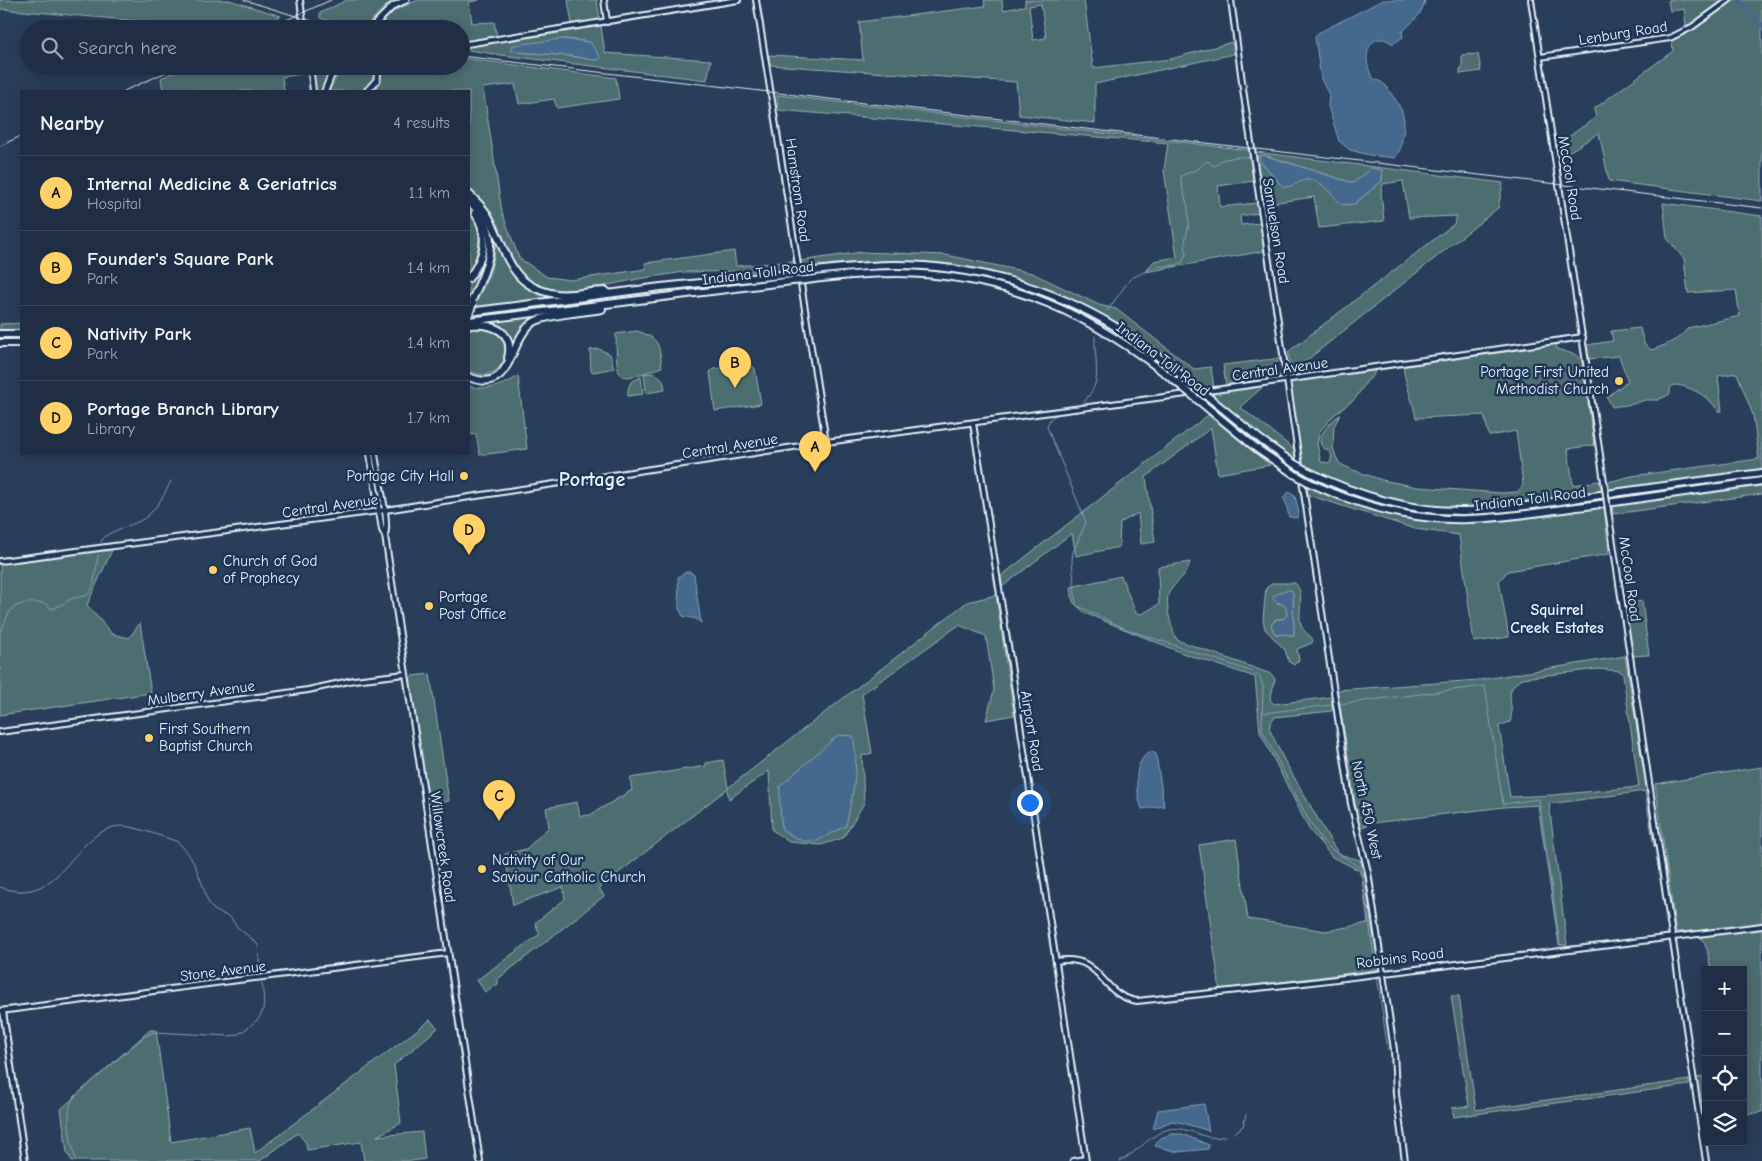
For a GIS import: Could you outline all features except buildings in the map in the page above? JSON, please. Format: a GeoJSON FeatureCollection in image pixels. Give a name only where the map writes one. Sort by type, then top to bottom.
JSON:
{"type":"FeatureCollection","features":[{"type":"Feature","properties":{"kind":"highway"},"geometry":{"type":"LineString","coordinates":[[470,195],[486,214],[513,270],[527,283],[557,294],[637,290]]}},
{"type":"Feature","properties":{"kind":"highway"},"geometry":{"type":"LineString","coordinates":[[470,199],[484,215],[493,240],[491,262],[470,308]]}},
{"type":"Feature","properties":{"kind":"highway"},"geometry":{"type":"LineString","coordinates":[[470,203],[484,218],[489,231],[491,248],[489,262],[470,308]]}},
{"type":"Feature","properties":{"kind":"highway"},"geometry":{"type":"LineString","coordinates":[[470,207],[481,224],[484,241],[477,266],[470,276]]}},
{"type":"Feature","properties":{"kind":"highway","name":"Indiana Toll Road"},"geometry":{"type":"LineString","coordinates":[[470,308],[858,266],[914,265],[965,270],[1016,282],[1064,300],[1100,318],[1144,345],[1230,416],[1308,472],[1352,492],[1388,502],[1429,509],[1465,511],[1509,507],[1762,473]]}},
{"type":"Feature","properties":{"kind":"highway","name":"Indiana Toll Road"},"geometry":{"type":"LineString","coordinates":[[470,320],[858,274],[914,274],[965,280],[1014,291],[1062,309],[1096,326],[1139,353],[1271,459],[1294,474],[1350,500],[1387,511],[1428,518],[1467,519],[1527,514],[1762,482]]}},
{"type":"Feature","properties":{"kind":"highway"},"geometry":{"type":"LineString","coordinates":[[470,375],[480,380],[487,380],[500,375],[508,366],[522,334],[535,322],[545,318],[639,301]]}},
{"type":"Feature","properties":{"kind":"highway"},"geometry":{"type":"LineString","coordinates":[[470,325],[489,325],[499,329],[506,338],[509,349],[507,360],[498,372],[481,377],[470,375]]}},
{"type":"Feature","properties":{"kind":"highway"},"geometry":{"type":"LineString","coordinates":[[0,334],[20,334]]}},
{"type":"Feature","properties":{"kind":"highway"},"geometry":{"type":"LineString","coordinates":[[0,343],[20,343]]}},
{"type":"Feature","properties":{"kind":"main road"},"geometry":{"type":"LineString","coordinates":[[379,20],[394,6],[406,0]]}},
{"type":"Feature","properties":{"kind":"main road"},"geometry":{"type":"LineString","coordinates":[[325,90],[332,75]]}},
{"type":"Feature","properties":{"kind":"main road"},"geometry":{"type":"LineString","coordinates":[[368,90],[377,80],[377,75]]}},
{"type":"Feature","properties":{"kind":"street"},"geometry":{"type":"LineString","coordinates":[[300,0],[303,20]]}},
{"type":"Feature","properties":{"kind":"street"},"geometry":{"type":"LineString","coordinates":[[604,0],[607,22]]}},
{"type":"Feature","properties":{"kind":"street"},"geometry":{"type":"LineString","coordinates":[[470,44],[738,0]]}},
{"type":"Feature","properties":{"kind":"street","name":"Hamstrom Road"},"geometry":{"type":"LineString","coordinates":[[756,0],[826,442]]}},
{"type":"Feature","properties":{"kind":"street","name":"Samuelson Road"},"geometry":{"type":"LineString","coordinates":[[1231,0],[1287,380],[1296,464]]}},
{"type":"Feature","properties":{"kind":"street","name":"McCool Road"},"geometry":{"type":"LineString","coordinates":[[1531,0],[1706,1161]]}},
{"type":"Feature","properties":{"kind":"street","name":"Lenburg Road"},"geometry":{"type":"LineString","coordinates":[[1540,57],[1670,38],[1692,27],[1729,0]]}},
{"type":"Feature","properties":{"kind":"street"},"geometry":{"type":"LineString","coordinates":[[311,75],[313,90]]}},
{"type":"Feature","properties":{"kind":"street","name":"Central Avenue"},"geometry":{"type":"LineString","coordinates":[[0,561],[382,511],[826,442],[1287,380],[1583,337]]}},
{"type":"Feature","properties":{"kind":"street","name":"Airport Road"},"geometry":{"type":"LineString","coordinates":[[973,423],[1086,1160]]}},
{"type":"Feature","properties":{"kind":"street","name":"Willowcreek Road"},"geometry":{"type":"LineString","coordinates":[[370,455],[387,531],[385,536],[405,674],[480,1161]]}},
{"type":"Feature","properties":{"kind":"street","name":"Willowcreek Road"},"geometry":{"type":"LineString","coordinates":[[375,455],[382,511]]}},
{"type":"Feature","properties":{"kind":"street","name":"North 450 West"},"geometry":{"type":"LineString","coordinates":[[1296,464],[1351,804],[1368,872],[1380,972],[1394,1050],[1396,1094],[1405,1161]]}},
{"type":"Feature","properties":{"kind":"street","name":"Mulberry Avenue"},"geometry":{"type":"LineString","coordinates":[[0,732],[308,690],[354,680],[405,674]]}},
{"type":"Feature","properties":{"kind":"street","name":"Robbins Road"},"geometry":{"type":"LineString","coordinates":[[1056,961],[1076,959],[1090,965],[1118,995],[1127,1000],[1137,1001],[1762,926]]}},
{"type":"Feature","properties":{"kind":"street","name":"Stone Avenue"},"geometry":{"type":"LineString","coordinates":[[1,1011],[448,952]]}},
{"type":"Feature","properties":{"kind":"street"},"geometry":{"type":"LineString","coordinates":[[1,1011],[25,1161]]}},
{"type":"Feature","properties":{"kind":"street"},"geometry":{"type":"LineString","coordinates":[[1073,1161],[1086,1160]]}},
{"type":"Feature","properties":{"kind":"green space"},"geometry":{"type":"Polygon","coordinates":[[[0,0],[229,0],[281,16],[273,20],[128,20],[0,9],[0,0]]]}},
{"type":"Feature","properties":{"kind":"green space"},"geometry":{"type":"Polygon","coordinates":[[[347,0],[392,0],[371,20],[327,20],[320,18],[320,13],[347,0]]]}},
{"type":"Feature","properties":{"kind":"green space"},"geometry":{"type":"Polygon","coordinates":[[[418,0],[479,0],[469,2],[472,23],[494,22],[498,42],[573,30],[568,0],[597,0],[605,53],[711,60],[707,80],[501,55],[470,50],[470,20],[384,20],[393,11],[418,0]],[[566,39],[512,46],[519,52],[596,60],[601,58],[589,42],[566,39]]]}},
{"type":"Feature","properties":{"kind":"green space"},"geometry":{"type":"Polygon","coordinates":[[[984,0],[1002,0],[1003,10],[1025,6],[1025,0],[1084,0],[1093,68],[1171,59],[1232,42],[1234,54],[1095,84],[1095,123],[1019,115],[1016,82],[770,65],[769,55],[863,60],[859,22],[985,6],[984,0]],[[1041,4],[1029,6],[1033,40],[1046,38],[1041,4]]]}},
{"type":"Feature","properties":{"kind":"green space"},"geometry":{"type":"Polygon","coordinates":[[[1668,0],[1762,0],[1762,201],[1609,181],[1599,133],[1559,158],[1556,146],[1596,117],[1594,109],[1673,51],[1672,40],[1687,34],[1684,9],[1670,11],[1668,0]]]}},
{"type":"Feature","properties":{"kind":"green space"},"geometry":{"type":"Polygon","coordinates":[[[1478,54],[1481,71],[1460,74],[1462,55],[1478,54]]]}},
{"type":"Feature","properties":{"kind":"green space"},"geometry":{"type":"Polygon","coordinates":[[[470,59],[616,78],[619,99],[557,108],[554,99],[519,104],[515,84],[483,88],[502,212],[519,258],[547,277],[570,280],[646,269],[645,263],[734,251],[736,266],[794,261],[794,269],[684,272],[588,289],[554,291],[541,288],[529,281],[516,269],[508,257],[490,215],[470,193],[470,90],[371,90],[379,80],[380,75],[470,75],[470,59]]]}},
{"type":"Feature","properties":{"kind":"green space"},"geometry":{"type":"Polygon","coordinates":[[[168,75],[296,75],[282,77],[284,90],[163,90],[161,78],[168,75]]]}},
{"type":"Feature","properties":{"kind":"green space"},"geometry":{"type":"Polygon","coordinates":[[[313,75],[327,75],[321,90],[315,90],[313,75]]]}},
{"type":"Feature","properties":{"kind":"green space"},"geometry":{"type":"Polygon","coordinates":[[[338,75],[375,75],[370,86],[365,90],[330,90],[338,75]]]}},
{"type":"Feature","properties":{"kind":"green space"},"geometry":{"type":"Polygon","coordinates":[[[777,95],[1249,150],[1254,181],[1218,186],[1220,207],[1257,203],[1259,213],[1240,216],[1241,225],[1260,223],[1265,251],[1145,272],[1154,261],[1177,257],[1164,170],[1168,143],[778,110],[777,95]]]}},
{"type":"Feature","properties":{"kind":"green space"},"geometry":{"type":"Polygon","coordinates":[[[1256,152],[1503,183],[1498,208],[1292,372],[1288,352],[1454,224],[1457,216],[1409,218],[1403,181],[1383,184],[1381,193],[1384,221],[1319,228],[1314,197],[1263,204],[1256,152]],[[1264,155],[1260,161],[1283,187],[1305,179],[1316,181],[1354,204],[1382,181],[1382,170],[1371,168],[1353,183],[1264,155]]]}},
{"type":"Feature","properties":{"kind":"green space"},"geometry":{"type":"Polygon","coordinates":[[[1663,203],[1762,216],[1762,469],[1611,490],[1608,482],[1632,476],[1759,459],[1753,415],[1737,373],[1718,376],[1722,411],[1719,411],[1699,393],[1678,385],[1673,385],[1670,389],[1670,394],[1658,400],[1645,400],[1612,407],[1607,397],[1628,381],[1619,356],[1589,359],[1587,345],[1613,341],[1611,331],[1640,328],[1644,343],[1651,350],[1676,339],[1688,328],[1740,316],[1736,290],[1688,293],[1684,259],[1667,238],[1663,203]]]}},
{"type":"Feature","properties":{"kind":"green space"},"geometry":{"type":"Polygon","coordinates":[[[470,211],[478,224],[479,240],[476,257],[470,270],[470,211]]]}},
{"type":"Feature","properties":{"kind":"green space"},"geometry":{"type":"Polygon","coordinates":[[[485,238],[487,238],[487,258],[470,300],[470,278],[485,238]]]}},
{"type":"Feature","properties":{"kind":"green space"},"geometry":{"type":"Polygon","coordinates":[[[495,239],[507,265],[516,276],[559,296],[473,308],[492,266],[495,239]]]}},
{"type":"Feature","properties":{"kind":"green space"},"geometry":{"type":"Polygon","coordinates":[[[862,252],[946,255],[1032,273],[1099,305],[1116,309],[1194,369],[1211,367],[1214,388],[1204,390],[1126,330],[1070,299],[1041,287],[980,270],[917,262],[874,261],[801,268],[800,261],[862,252]]]}},
{"type":"Feature","properties":{"kind":"green space"},"geometry":{"type":"Polygon","coordinates":[[[548,314],[537,318],[512,352],[507,337],[482,322],[548,314]]]}},
{"type":"Feature","properties":{"kind":"green space"},"geometry":{"type":"Polygon","coordinates":[[[20,323],[20,331],[0,331],[0,324],[20,323]]]}},
{"type":"Feature","properties":{"kind":"green space"},"geometry":{"type":"Polygon","coordinates":[[[483,326],[497,331],[504,338],[507,347],[506,356],[496,370],[488,374],[479,374],[470,370],[470,327],[483,326]]]}},
{"type":"Feature","properties":{"kind":"green space"},"geometry":{"type":"Polygon","coordinates":[[[637,331],[650,336],[657,343],[662,367],[627,377],[619,371],[616,334],[637,331]]]}},
{"type":"Feature","properties":{"kind":"green space"},"geometry":{"type":"Polygon","coordinates":[[[1556,343],[1557,349],[1576,355],[1582,361],[1594,445],[1568,449],[1573,485],[1599,481],[1602,492],[1495,505],[1431,506],[1397,501],[1364,492],[1302,464],[1289,382],[1373,369],[1375,371],[1373,376],[1367,381],[1355,399],[1334,415],[1320,431],[1317,444],[1321,462],[1330,463],[1332,456],[1320,443],[1323,432],[1340,415],[1334,426],[1333,447],[1340,464],[1353,470],[1382,480],[1417,487],[1502,493],[1518,492],[1523,484],[1516,431],[1489,436],[1484,415],[1416,418],[1403,366],[1556,343]]]}},
{"type":"Feature","properties":{"kind":"green space"},"geometry":{"type":"Polygon","coordinates":[[[599,349],[610,354],[614,368],[591,371],[590,350],[599,349]]]}},
{"type":"Feature","properties":{"kind":"green space"},"geometry":{"type":"Polygon","coordinates":[[[1282,358],[1266,371],[1266,377],[1271,377],[1274,372],[1277,372],[1278,376],[1285,373],[1283,378],[1226,386],[1223,365],[1282,358]]]}},
{"type":"Feature","properties":{"kind":"green space"},"geometry":{"type":"Polygon","coordinates":[[[751,364],[755,369],[761,404],[715,411],[710,372],[714,369],[751,364]]]}},
{"type":"Feature","properties":{"kind":"green space"},"geometry":{"type":"Polygon","coordinates":[[[650,373],[661,378],[665,390],[646,392],[644,374],[650,373]]]}},
{"type":"Feature","properties":{"kind":"green space"},"geometry":{"type":"Polygon","coordinates":[[[518,376],[527,449],[480,455],[476,434],[470,435],[470,386],[488,388],[518,376]]]}},
{"type":"Feature","properties":{"kind":"green space"},"geometry":{"type":"Polygon","coordinates":[[[641,377],[643,394],[628,396],[631,382],[641,377]]]}},
{"type":"Feature","properties":{"kind":"green space"},"geometry":{"type":"Polygon","coordinates":[[[1265,385],[1240,407],[1295,450],[1296,461],[1261,436],[1208,393],[1265,385]]]}},
{"type":"Feature","properties":{"kind":"green space"},"geometry":{"type":"Polygon","coordinates":[[[1208,415],[1270,465],[1218,474],[1211,428],[1146,477],[1155,542],[1141,544],[1138,513],[1120,523],[1119,547],[1076,556],[1072,533],[1002,587],[1001,576],[1208,415]]]}},
{"type":"Feature","properties":{"kind":"green space"},"geometry":{"type":"Polygon","coordinates":[[[1307,485],[1358,506],[1394,516],[1430,522],[1488,522],[1604,507],[1609,554],[1508,571],[1499,581],[1509,637],[1474,642],[1459,535],[1415,529],[1308,495],[1307,485]]]}},
{"type":"Feature","properties":{"kind":"green space"},"geometry":{"type":"Polygon","coordinates":[[[1762,486],[1762,494],[1613,514],[1612,505],[1762,486]]]}},
{"type":"Feature","properties":{"kind":"green space"},"geometry":{"type":"Polygon","coordinates":[[[112,550],[87,605],[112,634],[129,638],[140,623],[151,693],[0,715],[0,564],[112,550]]]}},
{"type":"Feature","properties":{"kind":"green space"},"geometry":{"type":"Polygon","coordinates":[[[1190,562],[1186,572],[1170,591],[1167,601],[1169,616],[1177,640],[1271,674],[1275,679],[1270,700],[1274,704],[1332,697],[1332,711],[1275,717],[1269,728],[1283,758],[1334,847],[1342,855],[1360,860],[1365,875],[1371,923],[1380,969],[1220,990],[1199,845],[1236,839],[1248,919],[1326,931],[1368,923],[1362,878],[1359,870],[1332,857],[1309,829],[1260,732],[1255,677],[1185,654],[1085,613],[1073,602],[1071,587],[1121,576],[1136,613],[1142,614],[1159,604],[1158,567],[1190,562]]]}},
{"type":"Feature","properties":{"kind":"green space"},"geometry":{"type":"Polygon","coordinates":[[[1273,583],[1295,583],[1300,592],[1301,625],[1313,640],[1312,643],[1297,649],[1299,660],[1294,665],[1289,662],[1285,650],[1265,629],[1263,619],[1266,588],[1273,583]],[[1293,596],[1277,603],[1285,606],[1287,615],[1283,619],[1276,619],[1271,625],[1275,634],[1294,635],[1293,596]]]}},
{"type":"Feature","properties":{"kind":"green space"},"geometry":{"type":"Polygon","coordinates":[[[996,595],[1014,715],[986,720],[994,690],[986,636],[959,625],[862,694],[872,753],[862,756],[864,803],[843,838],[821,845],[789,842],[772,830],[769,771],[729,799],[727,789],[599,888],[604,896],[498,979],[498,984],[485,992],[477,980],[540,934],[535,923],[565,899],[563,887],[513,905],[505,854],[526,849],[549,827],[546,808],[577,802],[580,816],[590,815],[632,790],[630,778],[706,766],[706,763],[723,760],[728,788],[967,602],[996,595]]]}},
{"type":"Feature","properties":{"kind":"green space"},"geometry":{"type":"Polygon","coordinates":[[[1642,601],[1649,655],[1631,656],[1626,604],[1642,601]]]}},
{"type":"Feature","properties":{"kind":"green space"},"geometry":{"type":"Polygon","coordinates":[[[1625,656],[1656,847],[1654,847],[1645,791],[1549,804],[1567,945],[1559,945],[1538,805],[1504,807],[1373,823],[1359,828],[1337,690],[1479,680],[1625,656]],[[1598,669],[1523,678],[1516,683],[1510,693],[1510,722],[1499,726],[1510,797],[1639,787],[1623,674],[1620,671],[1598,669]]]}},
{"type":"Feature","properties":{"kind":"green space"},"geometry":{"type":"Polygon","coordinates":[[[430,674],[449,801],[432,803],[428,800],[410,679],[412,676],[430,674]]]}},
{"type":"Feature","properties":{"kind":"green space"},"geometry":{"type":"Polygon","coordinates":[[[1762,767],[1762,1112],[1747,1114],[1747,966],[1710,966],[1707,949],[1698,932],[1676,932],[1655,784],[1762,767]]]}},
{"type":"Feature","properties":{"kind":"green space"},"geometry":{"type":"Polygon","coordinates":[[[1451,996],[1459,996],[1476,1110],[1689,1080],[1689,1085],[1454,1117],[1452,1108],[1469,1106],[1451,996]]]}},
{"type":"Feature","properties":{"kind":"green space"},"geometry":{"type":"Polygon","coordinates":[[[430,1020],[438,1028],[394,1065],[401,1123],[377,1136],[422,1132],[425,1159],[411,1161],[364,1161],[361,1142],[307,1150],[306,1143],[298,1133],[260,1161],[72,1161],[67,1152],[61,1109],[150,1030],[156,1030],[171,1142],[250,1128],[255,1153],[430,1020]]]}},
{"type":"Feature","properties":{"kind":"green space"},"geometry":{"type":"Polygon","coordinates":[[[1702,1077],[1702,1102],[1697,1078],[1702,1077]]]}},
{"type":"Feature","properties":{"kind":"water"},"geometry":{"type":"Polygon","coordinates":[[[1383,0],[1425,0],[1420,13],[1402,32],[1403,37],[1393,44],[1378,39],[1373,42],[1367,55],[1370,72],[1375,80],[1387,88],[1403,114],[1402,143],[1395,158],[1369,155],[1350,150],[1339,141],[1328,106],[1329,95],[1321,79],[1315,37],[1318,33],[1383,0]]]}},
{"type":"Feature","properties":{"kind":"water"},"geometry":{"type":"Polygon","coordinates":[[[561,39],[590,42],[601,58],[596,60],[519,52],[512,51],[511,49],[514,45],[561,39]]]}},
{"type":"Feature","properties":{"kind":"water"},"geometry":{"type":"Polygon","coordinates":[[[1263,155],[1353,183],[1371,168],[1382,170],[1382,181],[1354,204],[1342,205],[1326,188],[1316,181],[1303,181],[1283,187],[1260,161],[1259,156],[1263,155]]]}},
{"type":"Feature","properties":{"kind":"water"},"geometry":{"type":"Polygon","coordinates":[[[1289,492],[1295,496],[1299,513],[1297,518],[1289,517],[1283,497],[1289,492]]]}},
{"type":"Feature","properties":{"kind":"water"},"geometry":{"type":"Polygon","coordinates":[[[686,572],[691,572],[694,575],[701,623],[696,619],[683,616],[679,609],[678,577],[686,572]]]}},
{"type":"Feature","properties":{"kind":"water"},"geometry":{"type":"Polygon","coordinates":[[[1285,590],[1292,590],[1294,635],[1275,634],[1271,625],[1277,619],[1283,619],[1287,615],[1285,606],[1274,600],[1273,596],[1285,590]]]}},
{"type":"Feature","properties":{"kind":"water"},"geometry":{"type":"Polygon","coordinates":[[[838,735],[853,736],[856,758],[851,804],[846,826],[817,841],[802,841],[782,830],[780,786],[838,735]]]}},
{"type":"Feature","properties":{"kind":"water"},"geometry":{"type":"Polygon","coordinates":[[[1149,752],[1156,754],[1164,806],[1142,809],[1138,794],[1137,771],[1144,756],[1149,752]]]}},
{"type":"Feature","properties":{"kind":"water"},"geometry":{"type":"Polygon","coordinates":[[[1204,1104],[1209,1131],[1172,1121],[1153,1129],[1158,1110],[1204,1104]]]}},
{"type":"Feature","properties":{"kind":"water"},"geometry":{"type":"Polygon","coordinates":[[[1171,1134],[1182,1134],[1209,1145],[1208,1149],[1178,1152],[1155,1146],[1159,1139],[1171,1134]]]}},
{"type":"Feature","properties":{"kind":"waterway"},"geometry":{"type":"LineString","coordinates":[[1739,0],[1762,26]]}},
{"type":"Feature","properties":{"kind":"waterway"},"geometry":{"type":"LineString","coordinates":[[1107,311],[1130,279],[1154,267],[1177,265],[1183,261],[1186,254],[1185,241],[1189,224],[1188,208],[1181,176],[1198,169],[1208,161],[1214,166],[1221,160],[1251,157]]}},
{"type":"Feature","properties":{"kind":"waterway"},"geometry":{"type":"LineString","coordinates":[[1082,405],[1093,389],[1096,380],[1095,336]]}},
{"type":"Feature","properties":{"kind":"waterway"},"geometry":{"type":"LineString","coordinates":[[1077,412],[1058,414],[1051,418],[1047,427],[1086,522],[1073,552],[1072,560],[1076,605],[1126,629],[1253,672],[1260,677],[1263,686],[1262,730],[1307,817],[1321,839],[1331,849],[1361,868],[1388,1050]]}},
{"type":"Feature","properties":{"kind":"waterway"},"geometry":{"type":"LineString","coordinates":[[101,542],[108,534],[146,517],[154,509],[171,481]]}},
{"type":"Feature","properties":{"kind":"waterway"},"geometry":{"type":"LineString","coordinates":[[0,632],[9,613],[16,606],[26,603],[37,603],[47,604],[51,609],[73,598],[87,595],[92,588],[98,555]]}},
{"type":"Feature","properties":{"kind":"waterway"},"geometry":{"type":"LineString","coordinates":[[1340,704],[1485,686],[1503,804],[1539,799],[1560,945]]}},
{"type":"Feature","properties":{"kind":"waterway"},"geometry":{"type":"LineString","coordinates":[[1263,713],[1332,705]]}},
{"type":"Feature","properties":{"kind":"waterway"},"geometry":{"type":"LineString","coordinates":[[0,887],[21,891],[39,888],[66,867],[90,840],[104,831],[120,826],[139,829],[176,841],[193,861],[209,904],[214,910],[231,918],[237,927],[258,945],[260,972]]}},
{"type":"Feature","properties":{"kind":"waterway"},"geometry":{"type":"LineString","coordinates":[[76,1161],[69,1119],[69,1111],[74,1097],[145,1036],[154,1032],[229,1036],[242,1032],[260,1017],[264,1007],[262,983]]}},
{"type":"Feature","properties":{"kind":"waterway"},"geometry":{"type":"LineString","coordinates":[[1234,1133],[1243,1126],[1246,1115]]}},
{"type":"Feature","properties":{"kind":"waterway"},"geometry":{"type":"LineString","coordinates":[[1120,1161],[1163,1131],[1169,1129],[1183,1129],[1204,1136],[1218,1138],[1225,1136]]}},
{"type":"Feature","properties":{"kind":"railway"},"geometry":{"type":"LineString","coordinates":[[244,0],[309,20]]}},
{"type":"Feature","properties":{"kind":"railway"},"geometry":{"type":"LineString","coordinates":[[286,20],[331,0]]}},
{"type":"Feature","properties":{"kind":"railway"},"geometry":{"type":"LineString","coordinates":[[470,57],[1762,208]]}},
{"type":"Feature","properties":{"kind":"railway"},"geometry":{"type":"LineString","coordinates":[[126,90],[160,75]]}},
{"type":"Feature","properties":{"kind":"railway"},"geometry":{"type":"LineString","coordinates":[[0,146],[20,136]]}},
{"type":"Feature","properties":{"kind":"place","name":"Portage First United Methodist Church"},"geometry":{"type":"Point","coordinates":[1619,381]}},
{"type":"Feature","properties":{"kind":"place","name":"Founder's Square Park"},"geometry":{"type":"Point","coordinates":[735,388]}},
{"type":"Feature","properties":{"kind":"place","name":"Internal Medicine & Geriatrics"},"geometry":{"type":"Point","coordinates":[815,472]}},
{"type":"Feature","properties":{"kind":"place","name":"Portage City Hall"},"geometry":{"type":"Point","coordinates":[464,476]}},
{"type":"Feature","properties":{"kind":"place","name":"Portage Branch Library"},"geometry":{"type":"Point","coordinates":[469,555]}},
{"type":"Feature","properties":{"kind":"place","name":"Church of God of Prophecy"},"geometry":{"type":"Point","coordinates":[213,570]}},
{"type":"Feature","properties":{"kind":"place","name":"Portage Post Office"},"geometry":{"type":"Point","coordinates":[429,606]}},
{"type":"Feature","properties":{"kind":"place","name":"First Southern Baptist Church"},"geometry":{"type":"Point","coordinates":[149,738]}},
{"type":"Feature","properties":{"kind":"place","name":"Nativity Park"},"geometry":{"type":"Point","coordinates":[499,821]}},
{"type":"Feature","properties":{"kind":"place","name":"Nativity of Our Saviour Catholic Church"},"geometry":{"type":"Point","coordinates":[482,869]}},
{"type":"Feature","properties":{"kind":"district","name":"Portage"},"geometry":{"type":"Point","coordinates":[592,479]}},
{"type":"Feature","properties":{"kind":"district","name":"Squirrel Creek Estates"},"geometry":{"type":"Point","coordinates":[1557,619]}}]}
